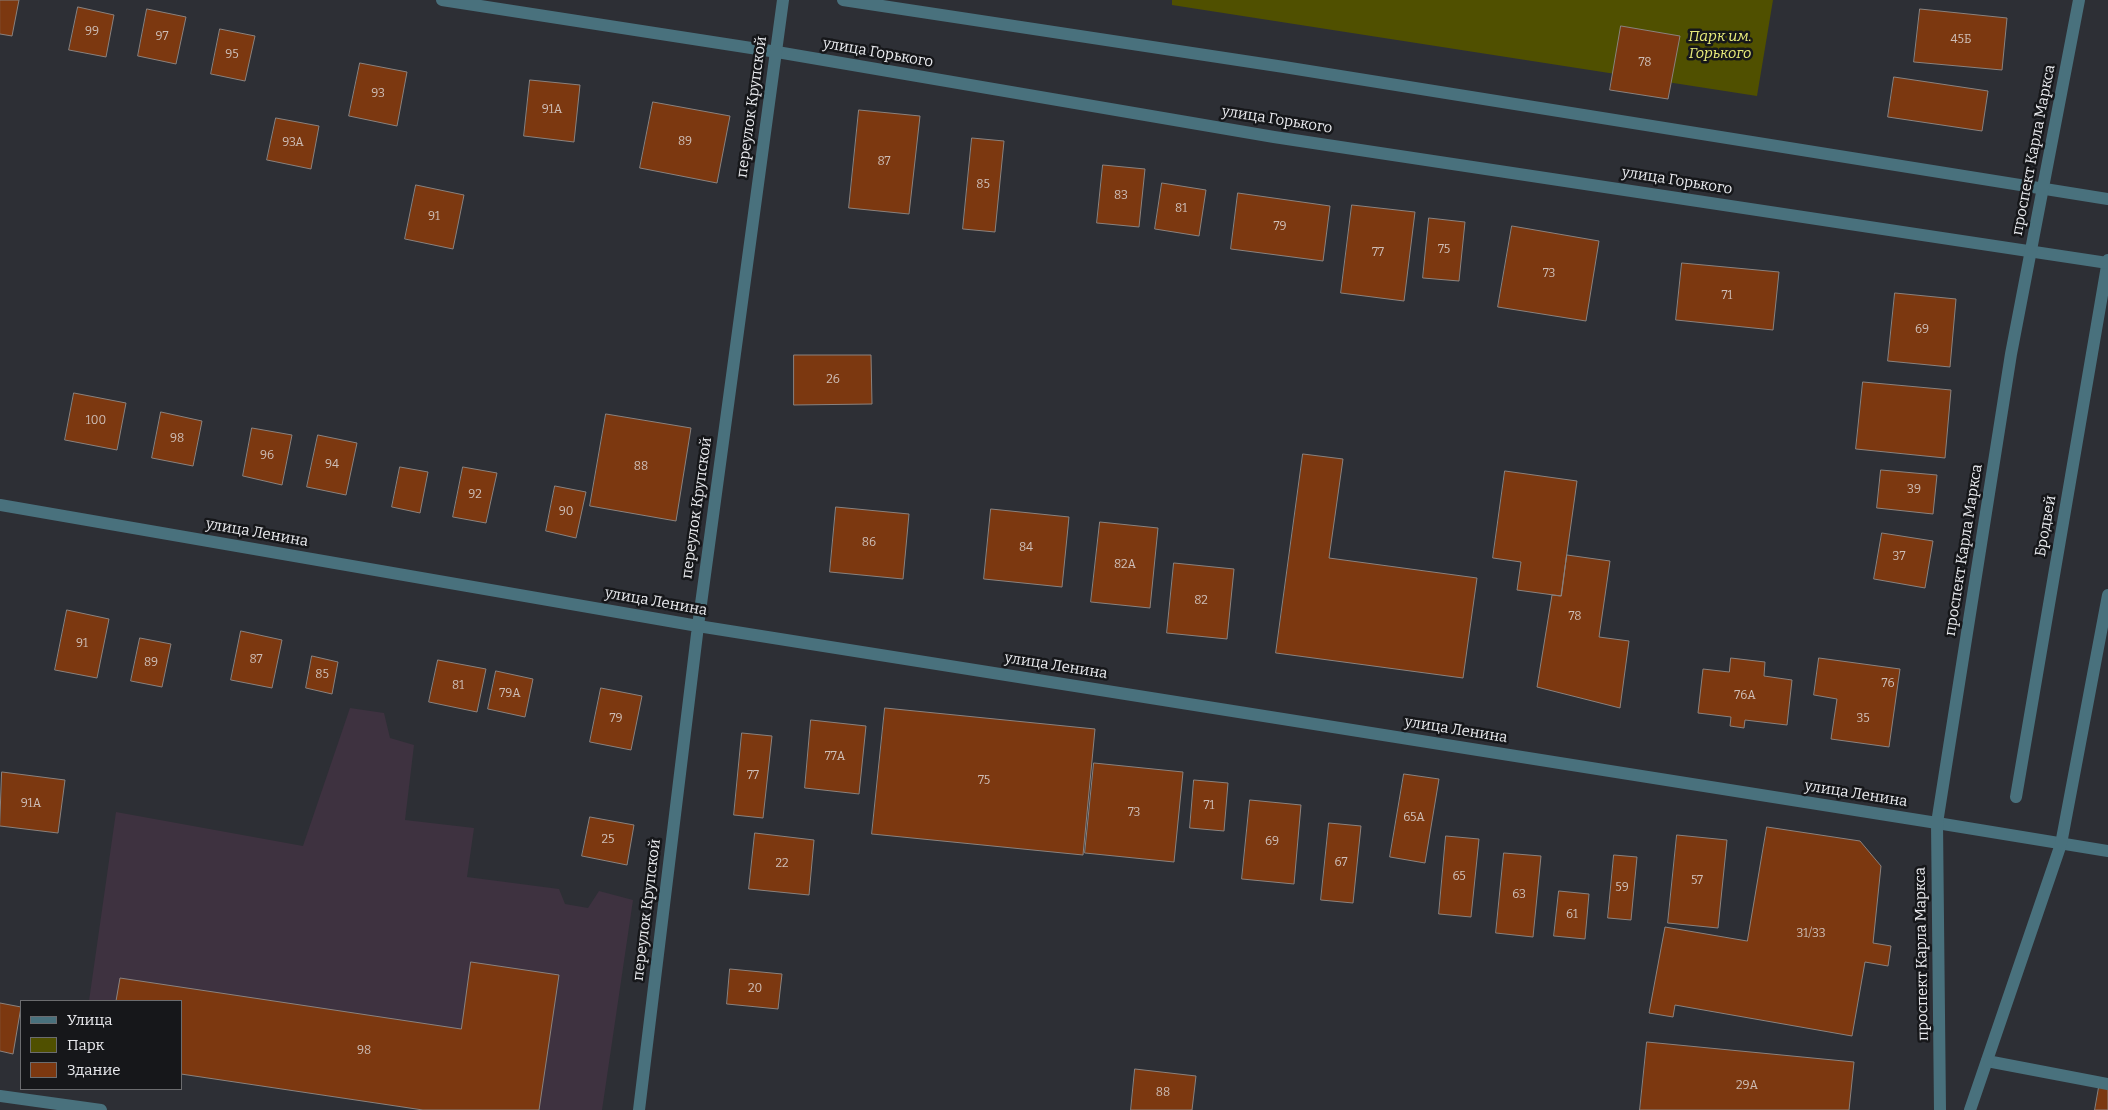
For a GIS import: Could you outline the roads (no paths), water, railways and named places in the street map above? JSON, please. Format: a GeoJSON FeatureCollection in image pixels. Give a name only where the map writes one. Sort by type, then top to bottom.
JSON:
{"type":"FeatureCollection","features":[{"type":"Feature","properties":{"kind":"street","name":"улица Горького"},"geometry":{"type":"LineString","coordinates":[[442,0],[777,52],[1274,137],[2108,262]]}},
{"type":"Feature","properties":{"kind":"street","name":"переулок Крупской"},"geometry":{"type":"LineString","coordinates":[[639,1110],[698,626],[783,0]]}},
{"type":"Feature","properties":{"kind":"street"},"geometry":{"type":"LineString","coordinates":[[843,0],[1284,66],[2108,198]]}},
{"type":"Feature","properties":{"kind":"street","name":"проспект Карла Маркса"},"geometry":{"type":"LineString","coordinates":[[1940,1110],[1937,823],[2011,354],[2080,0]]}},
{"type":"Feature","properties":{"kind":"street","name":"Бродвей"},"geometry":{"type":"LineString","coordinates":[[2016,797],[2108,262]]}},
{"type":"Feature","properties":{"kind":"street","name":"улица Ленина"},"geometry":{"type":"LineString","coordinates":[[0,505],[698,626],[2108,851]]}},
{"type":"Feature","properties":{"kind":"street"},"geometry":{"type":"LineString","coordinates":[[1970,1110],[2061,844],[2108,595]]}},
{"type":"Feature","properties":{"kind":"street"},"geometry":{"type":"LineString","coordinates":[[1987,1061],[2108,1084]]}},
{"type":"Feature","properties":{"kind":"street"},"geometry":{"type":"LineString","coordinates":[[0,1096],[101,1110]]}},
{"type":"Feature","properties":{"kind":"park label","name":"Парк им. Горького"},"geometry":{"type":"Point","coordinates":[1720,46]}}]}
